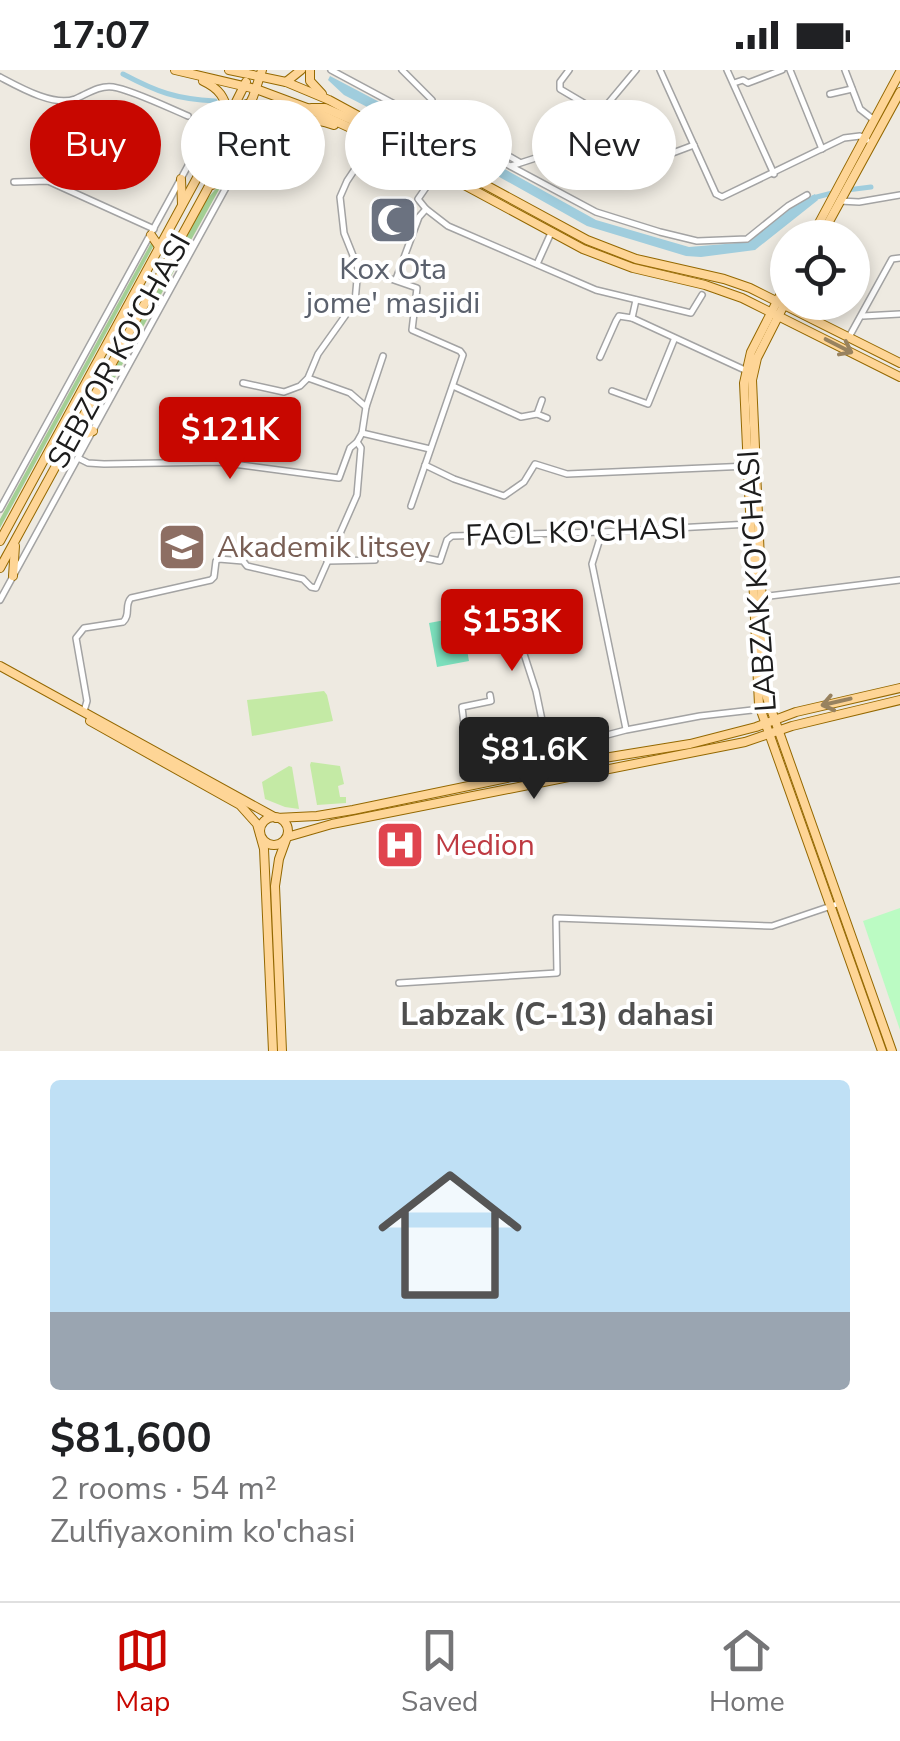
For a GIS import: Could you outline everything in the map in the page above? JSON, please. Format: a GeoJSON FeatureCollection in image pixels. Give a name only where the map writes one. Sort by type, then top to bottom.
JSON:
{"type":"FeatureCollection","features":[{"type":"Feature","properties":{"kind":"main road"},"geometry":{"type":"LineString","coordinates":[[174,70],[286,100]]}},
{"type":"Feature","properties":{"kind":"main road"},"geometry":{"type":"LineString","coordinates":[[229,70],[261,73],[345,108]]}},
{"type":"Feature","properties":{"kind":"main road"},"geometry":{"type":"LineString","coordinates":[[286,82],[301,70]]}},
{"type":"Feature","properties":{"kind":"main road"},"geometry":{"type":"LineString","coordinates":[[310,70],[311,84],[330,100]]}},
{"type":"Feature","properties":{"kind":"main road","name":"SEBZOR KO‘CHASI"},"geometry":{"type":"LineString","coordinates":[[235,100],[249,72]]}},
{"type":"Feature","properties":{"kind":"main road"},"geometry":{"type":"LineString","coordinates":[[822,220],[848,186],[874,120],[900,72]]}},
{"type":"Feature","properties":{"kind":"main road","name":"SEBZOR KO‘CHASI"},"geometry":{"type":"LineString","coordinates":[[252,100],[261,73]]}},
{"type":"Feature","properties":{"kind":"main road"},"geometry":{"type":"LineString","coordinates":[[187,74],[216,88],[226,100]]}},
{"type":"Feature","properties":{"kind":"main road"},"geometry":{"type":"LineString","coordinates":[[828,220],[868,140],[900,92]]}},
{"type":"Feature","properties":{"kind":"main road"},"geometry":{"type":"LineString","coordinates":[[181,190],[182,206]]}},
{"type":"Feature","properties":{"kind":"main road","name":"SEBZOR KO‘CHASI"},"geometry":{"type":"LineString","coordinates":[[0,541],[190,190]]}},
{"type":"Feature","properties":{"kind":"main road","name":"SEBZOR KO‘CHASI"},"geometry":{"type":"LineString","coordinates":[[0,568],[207,190]]}},
{"type":"Feature","properties":{"kind":"main road"},"geometry":{"type":"LineString","coordinates":[[474,190],[552,233],[620,264],[732,282],[770,295]]}},
{"type":"Feature","properties":{"kind":"main road"},"geometry":{"type":"LineString","coordinates":[[494,190],[587,240],[687,276],[770,312]]}},
{"type":"Feature","properties":{"kind":"main road"},"geometry":{"type":"LineString","coordinates":[[152,232],[161,245],[174,250]]}},
{"type":"Feature","properties":{"kind":"main road","name":"LABZAK KO'CHASI"},"geometry":{"type":"LineString","coordinates":[[770,320],[751,352],[749,372],[758,698],[770,721]]}},
{"type":"Feature","properties":{"kind":"main road"},"geometry":{"type":"LineString","coordinates":[[786,320],[900,377]]}},
{"type":"Feature","properties":{"kind":"main road"},"geometry":{"type":"LineString","coordinates":[[819,320],[900,363]]}},
{"type":"Feature","properties":{"kind":"main road","name":"LABZAK KO'CHASI"},"geometry":{"type":"LineString","coordinates":[[749,372],[744,387],[770,721],[869,998],[892,1051]]}},
{"type":"Feature","properties":{"kind":"main road"},"geometry":{"type":"LineString","coordinates":[[71,440],[93,431]]}},
{"type":"Feature","properties":{"kind":"main road"},"geometry":{"type":"LineString","coordinates":[[26,492],[39,498]]}},
{"type":"Feature","properties":{"kind":"main road"},"geometry":{"type":"LineString","coordinates":[[13,576],[15,540]]}},
{"type":"Feature","properties":{"kind":"main road"},"geometry":{"type":"LineString","coordinates":[[0,668],[286,825],[275,886],[273,1051]]}},
{"type":"Feature","properties":{"kind":"main road"},"geometry":{"type":"LineString","coordinates":[[0,668],[240,805],[253,818],[265,865],[282,1051]]}},
{"type":"Feature","properties":{"kind":"main road"},"geometry":{"type":"LineString","coordinates":[[260,836],[263,822],[276,818],[352,810],[690,744],[818,706],[900,688]]}},
{"type":"Feature","properties":{"kind":"main road"},"geometry":{"type":"LineString","coordinates":[[745,742],[792,726],[900,700]]}},
{"type":"Feature","properties":{"kind":"main road","name":"LABZAK KO'CHASI"},"geometry":{"type":"LineString","coordinates":[[774,733],[775,750],[836,904]]}},
{"type":"Feature","properties":{"kind":"main road"},"geometry":{"type":"LineString","coordinates":[[260,836],[266,843],[276,845],[286,837],[332,824],[745,742],[760,740],[775,750]]}},
{"type":"Feature","properties":{"kind":"main road","name":"LABZAK KO'CHASI"},"geometry":{"type":"LineString","coordinates":[[869,998],[882,1051]]}},
{"type":"Feature","properties":{"kind":"street"},"geometry":{"type":"LineString","coordinates":[[331,70],[388,100]]}},
{"type":"Feature","properties":{"kind":"street"},"geometry":{"type":"LineString","coordinates":[[402,70],[432,100]]}},
{"type":"Feature","properties":{"kind":"street"},"geometry":{"type":"LineString","coordinates":[[569,70],[558,85],[580,100]]}},
{"type":"Feature","properties":{"kind":"street"},"geometry":{"type":"LineString","coordinates":[[612,100],[636,70]]}},
{"type":"Feature","properties":{"kind":"street"},"geometry":{"type":"LineString","coordinates":[[660,70],[716,194],[722,197],[852,136],[868,140]]}},
{"type":"Feature","properties":{"kind":"street"},"geometry":{"type":"LineString","coordinates":[[727,70],[774,174]]}},
{"type":"Feature","properties":{"kind":"street"},"geometry":{"type":"LineString","coordinates":[[733,84],[743,80],[748,83],[782,70]]}},
{"type":"Feature","properties":{"kind":"street"},"geometry":{"type":"LineString","coordinates":[[790,70],[822,150]]}},
{"type":"Feature","properties":{"kind":"street"},"geometry":{"type":"LineString","coordinates":[[845,70],[860,109],[874,120]]}},
{"type":"Feature","properties":{"kind":"street"},"geometry":{"type":"LineString","coordinates":[[0,77],[28,92],[55,100]]}},
{"type":"Feature","properties":{"kind":"street"},"geometry":{"type":"LineString","coordinates":[[73,100],[94,90],[113,87],[147,100]]}},
{"type":"Feature","properties":{"kind":"street"},"geometry":{"type":"LineString","coordinates":[[830,94],[852,89]]}},
{"type":"Feature","properties":{"kind":"street"},"geometry":{"type":"LineString","coordinates":[[676,152],[694,144]]}},
{"type":"Feature","properties":{"kind":"street"},"geometry":{"type":"LineString","coordinates":[[512,158],[519,162]]}},
{"type":"Feature","properties":{"kind":"street"},"geometry":{"type":"LineString","coordinates":[[512,166],[532,158]]}},
{"type":"Feature","properties":{"kind":"street"},"geometry":{"type":"LineString","coordinates":[[512,166],[615,220],[697,241],[750,238],[807,194]]}},
{"type":"Feature","properties":{"kind":"street","name":"SEBZOR KO‘CHASI"},"geometry":{"type":"LineString","coordinates":[[0,509],[181,179]]}},
{"type":"Feature","properties":{"kind":"street"},"geometry":{"type":"LineString","coordinates":[[14,182],[30,182]]}},
{"type":"Feature","properties":{"kind":"street"},"geometry":{"type":"LineString","coordinates":[[243,383],[288,392],[300,386],[356,302],[358,268],[344,233],[340,196],[345,185]]}},
{"type":"Feature","properties":{"kind":"street"},"geometry":{"type":"LineString","coordinates":[[66,190],[152,232]]}},
{"type":"Feature","properties":{"kind":"street","name":"SEBZOR KO‘CHASI"},"geometry":{"type":"LineString","coordinates":[[0,600],[225,190]]}},
{"type":"Feature","properties":{"kind":"street"},"geometry":{"type":"LineString","coordinates":[[424,190],[418,199],[448,226],[596,290],[692,313],[702,295]]}},
{"type":"Feature","properties":{"kind":"street"},"geometry":{"type":"LineString","coordinates":[[838,196],[859,202],[900,195]]}},
{"type":"Feature","properties":{"kind":"street"},"geometry":{"type":"LineString","coordinates":[[395,280],[426,209]]}},
{"type":"Feature","properties":{"kind":"street"},"geometry":{"type":"LineString","coordinates":[[537,264],[552,233]]}},
{"type":"Feature","properties":{"kind":"street"},"geometry":{"type":"LineString","coordinates":[[870,301],[896,258]]}},
{"type":"Feature","properties":{"kind":"street"},"geometry":{"type":"LineString","coordinates":[[358,268],[417,288],[413,332],[462,353],[411,506]]}},
{"type":"Feature","properties":{"kind":"street"},"geometry":{"type":"LineString","coordinates":[[632,318],[636,300]]}},
{"type":"Feature","properties":{"kind":"street"},"geometry":{"type":"LineString","coordinates":[[870,316],[900,314]]}},
{"type":"Feature","properties":{"kind":"street"},"geometry":{"type":"LineString","coordinates":[[600,357],[619,316],[632,318],[749,372]]}},
{"type":"Feature","properties":{"kind":"street"},"geometry":{"type":"LineString","coordinates":[[849,337],[859,320]]}},
{"type":"Feature","properties":{"kind":"street"},"geometry":{"type":"LineString","coordinates":[[612,390],[648,404],[674,338]]}},
{"type":"Feature","properties":{"kind":"street"},"geometry":{"type":"LineString","coordinates":[[78,458],[104,464],[218,462],[339,478],[350,448],[362,433],[383,356]]}},
{"type":"Feature","properties":{"kind":"street"},"geometry":{"type":"LineString","coordinates":[[308,378],[350,392],[366,408]]}},
{"type":"Feature","properties":{"kind":"street"},"geometry":{"type":"LineString","coordinates":[[453,386],[521,416],[537,414],[548,418]]}},
{"type":"Feature","properties":{"kind":"street"},"geometry":{"type":"LineString","coordinates":[[537,414],[542,400]]}},
{"type":"Feature","properties":{"kind":"street"},"geometry":{"type":"LineString","coordinates":[[362,433],[430,449]]}},
{"type":"Feature","properties":{"kind":"street"},"geometry":{"type":"LineString","coordinates":[[84,711],[87,701],[76,638],[84,628],[123,622],[132,598],[212,580],[219,559],[303,579],[314,589],[318,586],[357,495],[357,442]]}},
{"type":"Feature","properties":{"kind":"street","name":"FAOL KO'CHASI"},"geometry":{"type":"LineString","coordinates":[[425,466],[504,496],[524,482],[535,464],[566,474],[749,466]]}},
{"type":"Feature","properties":{"kind":"street"},"geometry":{"type":"LineString","coordinates":[[0,491],[8,495]]}},
{"type":"Feature","properties":{"kind":"street","name":"FAOL KO'CHASI"},"geometry":{"type":"LineString","coordinates":[[411,555],[440,561],[452,536],[754,524]]}},
{"type":"Feature","properties":{"kind":"street"},"geometry":{"type":"LineString","coordinates":[[602,532],[592,564],[626,730]]}},
{"type":"Feature","properties":{"kind":"street"},"geometry":{"type":"LineString","coordinates":[[327,562],[375,560]]}},
{"type":"Feature","properties":{"kind":"street"},"geometry":{"type":"LineString","coordinates":[[760,597],[900,580]]}},
{"type":"Feature","properties":{"kind":"street"},"geometry":{"type":"LineString","coordinates":[[514,597],[513,620],[536,691],[549,750]]}},
{"type":"Feature","properties":{"kind":"street"},"geometry":{"type":"LineString","coordinates":[[490,695],[490,702],[462,707],[465,733],[474,740],[496,738],[516,758],[626,730],[761,709]]}},
{"type":"Feature","properties":{"kind":"street"},"geometry":{"type":"LineString","coordinates":[[399,983],[557,972],[556,918],[772,926],[836,904]]}},
{"type":"Feature","properties":{"kind":"green space"},"geometry":{"type":"Polygon","coordinates":[[[219,190],[86,430],[79,434],[207,199],[219,190]]]}},
{"type":"Feature","properties":{"kind":"green space"},"geometry":{"type":"Polygon","coordinates":[[[152,241],[154,245],[0,528],[0,519],[152,241]]]}},
{"type":"Feature","properties":{"kind":"green space"},"geometry":{"type":"Polygon","coordinates":[[[461,617],[469,661],[437,667],[429,623],[461,617]]]}},
{"type":"Feature","properties":{"kind":"green space"},"geometry":{"type":"Polygon","coordinates":[[[324,691],[333,721],[252,736],[247,700],[324,691]]]}},
{"type":"Feature","properties":{"kind":"green space"},"geometry":{"type":"Polygon","coordinates":[[[311,762],[340,766],[344,784],[338,786],[346,803],[317,805],[311,762]]]}},
{"type":"Feature","properties":{"kind":"green space"},"geometry":{"type":"Polygon","coordinates":[[[289,766],[299,809],[265,799],[262,782],[289,766]]]}},
{"type":"Feature","properties":{"kind":"green space"},"geometry":{"type":"Polygon","coordinates":[[[900,908],[900,1030],[863,921],[900,908]]]}},
{"type":"Feature","properties":{"kind":"water"},"geometry":{"type":"Polygon","coordinates":[[[330,76],[376,100],[354,100],[328,80],[330,76]]]}},
{"type":"Feature","properties":{"kind":"water"},"geometry":{"type":"Polygon","coordinates":[[[512,173],[532,184],[532,190],[542,190],[596,220],[689,247],[749,242],[770,224],[770,238],[755,250],[701,257],[587,226],[512,184],[512,173]]]}},
{"type":"Feature","properties":{"kind":"water"},"geometry":{"type":"Polygon","coordinates":[[[815,194],[818,200],[793,220],[775,220],[815,194]]]}},
{"type":"Feature","properties":{"kind":"waterway"},"geometry":{"type":"LineString","coordinates":[[123,74],[167,94],[206,100]]}},
{"type":"Feature","properties":{"kind":"waterway"},"geometry":{"type":"LineString","coordinates":[[847,190],[871,187]]}},
{"type":"Feature","properties":{"kind":"waterway"},"geometry":{"type":"LineString","coordinates":[[813,198],[836,192]]}},
{"type":"Feature","properties":{"kind":"place","name":"Kox Ota jome' masjidi"},"geometry":{"type":"Point","coordinates":[393,220]}},
{"type":"Feature","properties":{"kind":"place","name":"Akademik litsey"},"geometry":{"type":"Point","coordinates":[182,547]}},
{"type":"Feature","properties":{"kind":"place","name":"Medion"},"geometry":{"type":"Point","coordinates":[400,845]}},
{"type":"Feature","properties":{"kind":"district","name":"Labzak (C-13) dahasi"},"geometry":{"type":"Point","coordinates":[557,1014]}}]}
